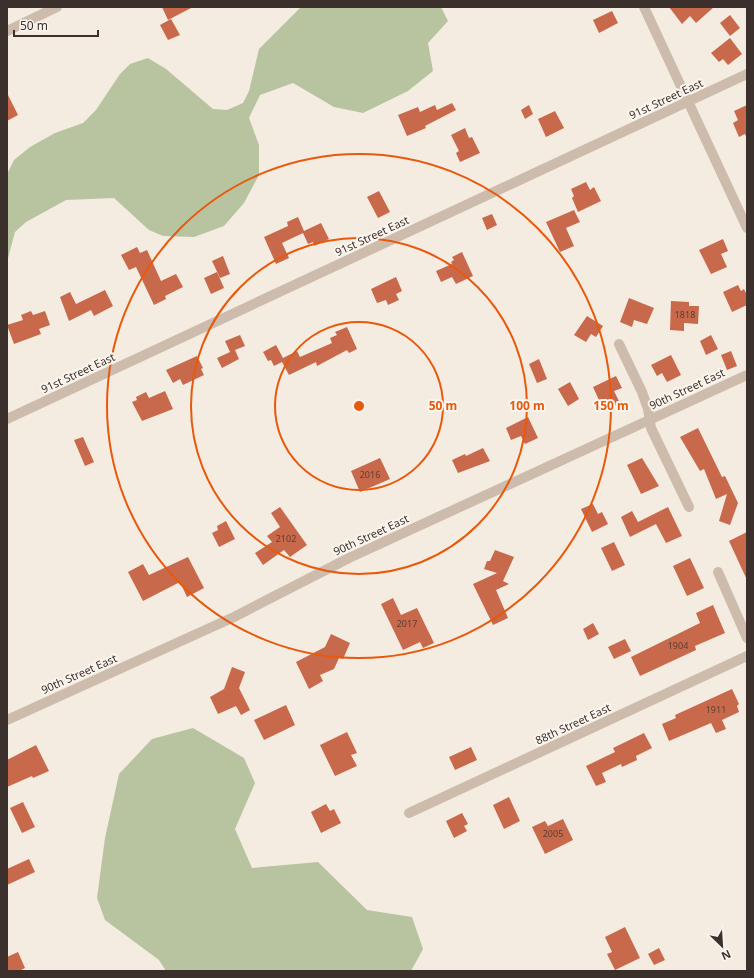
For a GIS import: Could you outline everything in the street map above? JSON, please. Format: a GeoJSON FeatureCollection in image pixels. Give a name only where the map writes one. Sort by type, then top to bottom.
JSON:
{"type":"FeatureCollection","features":[{"type":"Feature","properties":{"kind":"street"},"geometry":{"type":"LineString","coordinates":[[644,7],[747,228]]}},
{"type":"Feature","properties":{"kind":"street"},"geometry":{"type":"LineString","coordinates":[[7,31],[52,8]]}},
{"type":"Feature","properties":{"kind":"street","name":"91st Street East"},"geometry":{"type":"LineString","coordinates":[[7,419],[747,74]]}},
{"type":"Feature","properties":{"kind":"street"},"geometry":{"type":"LineString","coordinates":[[619,344],[642,392],[651,419],[652,428],[689,507]]}},
{"type":"Feature","properties":{"kind":"street","name":"90th Street East"},"geometry":{"type":"LineString","coordinates":[[7,720],[234,617],[348,558],[747,375]]}},
{"type":"Feature","properties":{"kind":"street"},"geometry":{"type":"LineString","coordinates":[[718,572],[747,638]]}},
{"type":"Feature","properties":{"kind":"street","name":"88th Street East"},"geometry":{"type":"LineString","coordinates":[[410,813],[747,656]]}},
{"type":"Feature","properties":{"kind":"green space"},"geometry":{"type":"Polygon","coordinates":[[[301,7],[441,7],[448,21],[428,43],[433,71],[408,91],[363,113],[334,107],[293,83],[260,95],[249,118],[259,145],[259,175],[244,203],[224,226],[194,237],[163,236],[149,230],[114,198],[66,200],[26,222],[15,232],[7,262],[7,174],[14,160],[30,147],[55,133],[83,123],[96,110],[120,74],[130,64],[148,58],[166,69],[213,109],[227,110],[243,103],[249,91],[259,49],[301,7]]]}},
{"type":"Feature","properties":{"kind":"green space"},"geometry":{"type":"Polygon","coordinates":[[[193,728],[244,758],[255,783],[235,829],[252,868],[318,862],[367,910],[412,917],[423,949],[411,971],[166,971],[159,960],[105,920],[97,898],[105,838],[119,774],[152,739],[193,728]]]}},
{"type":"Feature","properties":{"kind":"building"},"geometry":{"type":"Polygon","coordinates":[[[162,7],[193,7],[168,20],[162,7]]]}},
{"type":"Feature","properties":{"kind":"building"},"geometry":{"type":"Polygon","coordinates":[[[669,7],[714,7],[696,23],[690,16],[682,24],[669,7]]]}},
{"type":"Feature","properties":{"kind":"building"},"geometry":{"type":"Polygon","coordinates":[[[612,11],[618,23],[599,33],[593,20],[612,11]]]}},
{"type":"Feature","properties":{"kind":"building"},"geometry":{"type":"Polygon","coordinates":[[[730,15],[740,28],[730,36],[720,23],[730,15]]]}},
{"type":"Feature","properties":{"kind":"building"},"geometry":{"type":"Polygon","coordinates":[[[171,19],[180,35],[168,40],[160,25],[171,19]]]}},
{"type":"Feature","properties":{"kind":"building"},"geometry":{"type":"Polygon","coordinates":[[[730,38],[742,54],[728,65],[723,59],[719,62],[711,53],[730,38]]]}},
{"type":"Feature","properties":{"kind":"building"},"geometry":{"type":"Polygon","coordinates":[[[7,93],[18,115],[7,121],[7,93]]]}},
{"type":"Feature","properties":{"kind":"building"},"geometry":{"type":"Polygon","coordinates":[[[452,103],[456,110],[425,126],[426,128],[407,136],[398,115],[418,107],[420,112],[435,105],[437,110],[452,103]]]}},
{"type":"Feature","properties":{"kind":"building"},"geometry":{"type":"Polygon","coordinates":[[[529,105],[533,114],[525,119],[521,110],[529,105]]]}},
{"type":"Feature","properties":{"kind":"building"},"geometry":{"type":"Polygon","coordinates":[[[747,105],[747,139],[745,134],[739,137],[733,123],[738,120],[734,111],[747,105]]]}},
{"type":"Feature","properties":{"kind":"building"},"geometry":{"type":"Polygon","coordinates":[[[555,111],[564,128],[546,137],[538,119],[555,111]]]}},
{"type":"Feature","properties":{"kind":"building"},"geometry":{"type":"Polygon","coordinates":[[[465,128],[469,138],[472,137],[480,153],[460,162],[456,153],[459,151],[451,135],[465,128]]]}},
{"type":"Feature","properties":{"kind":"building"},"geometry":{"type":"Polygon","coordinates":[[[586,182],[590,190],[594,187],[601,201],[578,212],[572,198],[574,196],[571,189],[586,182]]]}},
{"type":"Feature","properties":{"kind":"building"},"geometry":{"type":"Polygon","coordinates":[[[379,191],[390,212],[378,218],[367,197],[379,191]]]}},
{"type":"Feature","properties":{"kind":"building"},"geometry":{"type":"Polygon","coordinates":[[[574,210],[580,222],[566,228],[574,246],[560,252],[546,222],[574,210]]]}},
{"type":"Feature","properties":{"kind":"building"},"geometry":{"type":"Polygon","coordinates":[[[492,214],[497,225],[487,230],[482,218],[492,214]]]}},
{"type":"Feature","properties":{"kind":"building"},"geometry":{"type":"Polygon","coordinates":[[[298,217],[304,231],[321,223],[329,239],[314,246],[313,242],[308,244],[303,233],[282,243],[289,258],[276,264],[264,237],[288,226],[287,222],[298,217]]]}},
{"type":"Feature","properties":{"kind":"building"},"geometry":{"type":"Polygon","coordinates":[[[723,239],[728,251],[721,254],[727,267],[711,274],[699,250],[723,239]]]}},
{"type":"Feature","properties":{"kind":"building"},"geometry":{"type":"Polygon","coordinates":[[[137,247],[140,253],[147,250],[161,281],[176,274],[183,287],[165,296],[166,299],[154,305],[136,267],[129,270],[121,255],[137,247]]]}},
{"type":"Feature","properties":{"kind":"building"},"geometry":{"type":"Polygon","coordinates":[[[462,252],[473,276],[456,284],[452,277],[441,282],[436,271],[452,264],[451,262],[454,260],[452,257],[462,252]]]}},
{"type":"Feature","properties":{"kind":"building"},"geometry":{"type":"Polygon","coordinates":[[[223,256],[230,274],[220,278],[212,261],[223,256]]]}},
{"type":"Feature","properties":{"kind":"building"},"geometry":{"type":"Polygon","coordinates":[[[217,272],[224,288],[211,294],[204,278],[217,272]]]}},
{"type":"Feature","properties":{"kind":"building"},"geometry":{"type":"Polygon","coordinates":[[[396,277],[402,291],[396,294],[399,300],[388,305],[386,300],[377,303],[371,289],[396,277]]]}},
{"type":"Feature","properties":{"kind":"building"},"geometry":{"type":"Polygon","coordinates":[[[738,285],[741,291],[744,289],[747,295],[747,305],[732,312],[723,292],[738,285]]]}},
{"type":"Feature","properties":{"kind":"building"},"geometry":{"type":"Polygon","coordinates":[[[105,290],[113,306],[94,316],[91,310],[69,321],[60,297],[70,292],[76,304],[105,290]]]}},
{"type":"Feature","properties":{"kind":"building"},"geometry":{"type":"Polygon","coordinates":[[[629,298],[654,308],[647,324],[634,320],[632,327],[620,322],[629,298]]]}},
{"type":"Feature","properties":{"kind":"building"},"geometry":{"type":"Polygon","coordinates":[[[671,301],[689,302],[689,306],[699,306],[698,324],[684,323],[684,331],[670,330],[671,301]]]}},
{"type":"Feature","properties":{"kind":"building"},"geometry":{"type":"Polygon","coordinates":[[[31,311],[33,315],[45,311],[50,325],[39,329],[41,334],[14,344],[7,325],[23,320],[21,315],[31,311]]]}},
{"type":"Feature","properties":{"kind":"building"},"geometry":{"type":"Polygon","coordinates":[[[587,316],[603,326],[596,337],[591,334],[586,342],[574,335],[587,316]]]}},
{"type":"Feature","properties":{"kind":"building"},"geometry":{"type":"Polygon","coordinates":[[[347,327],[357,349],[349,353],[347,350],[317,366],[316,362],[289,375],[282,362],[274,366],[271,360],[268,361],[263,352],[276,345],[283,358],[297,351],[300,357],[332,343],[330,338],[337,335],[335,332],[347,327]]]}},
{"type":"Feature","properties":{"kind":"building"},"geometry":{"type":"Polygon","coordinates":[[[240,335],[245,346],[235,350],[239,359],[222,368],[217,358],[230,352],[225,341],[240,335]]]}},
{"type":"Feature","properties":{"kind":"building"},"geometry":{"type":"Polygon","coordinates":[[[711,335],[718,349],[706,355],[700,341],[711,335]]]}},
{"type":"Feature","properties":{"kind":"building"},"geometry":{"type":"Polygon","coordinates":[[[731,351],[737,366],[727,370],[721,355],[731,351]]]}},
{"type":"Feature","properties":{"kind":"building"},"geometry":{"type":"Polygon","coordinates":[[[671,355],[681,375],[667,382],[662,373],[657,376],[651,365],[671,355]]]}},
{"type":"Feature","properties":{"kind":"building"},"geometry":{"type":"Polygon","coordinates":[[[197,356],[203,368],[201,369],[204,375],[183,385],[180,379],[173,383],[166,370],[197,356]]]}},
{"type":"Feature","properties":{"kind":"building"},"geometry":{"type":"Polygon","coordinates":[[[539,359],[547,379],[537,383],[529,364],[539,359]]]}},
{"type":"Feature","properties":{"kind":"building"},"geometry":{"type":"Polygon","coordinates":[[[616,376],[622,388],[614,391],[620,403],[604,411],[593,387],[616,376]]]}},
{"type":"Feature","properties":{"kind":"building"},"geometry":{"type":"Polygon","coordinates":[[[570,382],[579,399],[568,406],[558,389],[570,382]]]}},
{"type":"Feature","properties":{"kind":"building"},"geometry":{"type":"Polygon","coordinates":[[[165,391],[173,409],[142,421],[132,402],[137,400],[136,397],[146,392],[149,398],[165,391]]]}},
{"type":"Feature","properties":{"kind":"building"},"geometry":{"type":"Polygon","coordinates":[[[528,417],[538,438],[525,444],[521,436],[511,440],[506,428],[528,417]]]}},
{"type":"Feature","properties":{"kind":"building"},"geometry":{"type":"Polygon","coordinates":[[[698,428],[722,477],[725,476],[738,503],[730,525],[719,521],[727,494],[716,499],[704,469],[700,471],[680,437],[698,428]]]}},
{"type":"Feature","properties":{"kind":"building"},"geometry":{"type":"Polygon","coordinates":[[[83,437],[94,462],[85,466],[74,440],[83,437]]]}},
{"type":"Feature","properties":{"kind":"building"},"geometry":{"type":"Polygon","coordinates":[[[483,448],[490,461],[458,473],[452,460],[465,454],[466,456],[483,448]]]}},
{"type":"Feature","properties":{"kind":"building"},"geometry":{"type":"Polygon","coordinates":[[[380,458],[390,479],[360,492],[351,471],[380,458]]]}},
{"type":"Feature","properties":{"kind":"building"},"geometry":{"type":"Polygon","coordinates":[[[642,458],[659,486],[641,494],[627,465],[642,458]]]}},
{"type":"Feature","properties":{"kind":"building"},"geometry":{"type":"Polygon","coordinates":[[[593,504],[598,514],[602,512],[608,524],[592,532],[581,509],[593,504]]]}},
{"type":"Feature","properties":{"kind":"building"},"geometry":{"type":"Polygon","coordinates":[[[280,507],[307,545],[290,557],[284,550],[263,565],[255,553],[272,542],[267,536],[280,527],[271,513],[280,507]]]}},
{"type":"Feature","properties":{"kind":"building"},"geometry":{"type":"Polygon","coordinates":[[[668,507],[682,536],[666,543],[656,524],[630,537],[621,517],[632,511],[638,522],[668,507]]]}},
{"type":"Feature","properties":{"kind":"building"},"geometry":{"type":"Polygon","coordinates":[[[226,521],[235,539],[219,547],[212,533],[218,530],[217,526],[226,521]]]}},
{"type":"Feature","properties":{"kind":"building"},"geometry":{"type":"Polygon","coordinates":[[[747,532],[747,580],[729,541],[747,532]]]}},
{"type":"Feature","properties":{"kind":"building"},"geometry":{"type":"Polygon","coordinates":[[[614,542],[625,565],[612,571],[601,548],[614,542]]]}},
{"type":"Feature","properties":{"kind":"building"},"geometry":{"type":"Polygon","coordinates":[[[495,550],[514,557],[503,581],[509,584],[496,590],[508,618],[493,625],[473,584],[497,573],[484,569],[487,561],[490,561],[495,550]]]}},
{"type":"Feature","properties":{"kind":"building"},"geometry":{"type":"Polygon","coordinates":[[[188,557],[204,588],[187,597],[180,582],[143,601],[128,572],[143,564],[149,575],[188,557]]]}},
{"type":"Feature","properties":{"kind":"building"},"geometry":{"type":"Polygon","coordinates":[[[690,558],[704,588],[687,596],[673,566],[690,558]]]}},
{"type":"Feature","properties":{"kind":"building"},"geometry":{"type":"Polygon","coordinates":[[[393,598],[401,615],[417,608],[434,643],[423,648],[420,642],[403,650],[381,604],[393,598]]]}},
{"type":"Feature","properties":{"kind":"building"},"geometry":{"type":"Polygon","coordinates":[[[713,605],[725,633],[695,646],[696,650],[640,676],[631,657],[700,623],[696,613],[713,605]]]}},
{"type":"Feature","properties":{"kind":"building"},"geometry":{"type":"Polygon","coordinates":[[[593,623],[599,634],[588,640],[583,629],[593,623]]]}},
{"type":"Feature","properties":{"kind":"building"},"geometry":{"type":"Polygon","coordinates":[[[331,634],[350,643],[343,659],[339,658],[334,669],[320,675],[323,681],[309,689],[296,662],[325,647],[331,634]]]}},
{"type":"Feature","properties":{"kind":"building"},"geometry":{"type":"Polygon","coordinates":[[[625,639],[631,651],[614,659],[608,647],[625,639]]]}},
{"type":"Feature","properties":{"kind":"building"},"geometry":{"type":"Polygon","coordinates":[[[232,667],[245,672],[239,688],[250,710],[241,715],[236,706],[218,714],[210,697],[224,689],[232,667]]]}},
{"type":"Feature","properties":{"kind":"building"},"geometry":{"type":"Polygon","coordinates":[[[732,689],[739,704],[737,706],[739,712],[722,720],[726,729],[716,733],[711,723],[669,741],[662,724],[676,718],[675,715],[732,689]]]}},
{"type":"Feature","properties":{"kind":"building"},"geometry":{"type":"Polygon","coordinates":[[[286,705],[295,725],[264,740],[254,720],[286,705]]]}},
{"type":"Feature","properties":{"kind":"building"},"geometry":{"type":"Polygon","coordinates":[[[347,732],[357,753],[351,755],[357,766],[335,776],[320,745],[347,732]]]}},
{"type":"Feature","properties":{"kind":"building"},"geometry":{"type":"Polygon","coordinates":[[[644,733],[652,748],[636,756],[637,760],[622,767],[621,764],[602,773],[606,782],[596,786],[586,766],[615,752],[613,748],[644,733]]]}},
{"type":"Feature","properties":{"kind":"building"},"geometry":{"type":"Polygon","coordinates":[[[36,745],[49,771],[33,778],[32,776],[7,787],[7,760],[36,745]]]}},
{"type":"Feature","properties":{"kind":"building"},"geometry":{"type":"Polygon","coordinates":[[[471,747],[477,760],[455,770],[449,757],[471,747]]]}},
{"type":"Feature","properties":{"kind":"building"},"geometry":{"type":"Polygon","coordinates":[[[509,797],[520,821],[504,829],[493,805],[509,797]]]}},
{"type":"Feature","properties":{"kind":"building"},"geometry":{"type":"Polygon","coordinates":[[[23,802],[35,827],[22,833],[10,808],[23,802]]]}},
{"type":"Feature","properties":{"kind":"building"},"geometry":{"type":"Polygon","coordinates":[[[326,804],[330,811],[334,809],[341,823],[321,833],[311,812],[326,804]]]}},
{"type":"Feature","properties":{"kind":"building"},"geometry":{"type":"Polygon","coordinates":[[[462,813],[468,824],[464,826],[467,831],[454,838],[446,821],[462,813]]]}},
{"type":"Feature","properties":{"kind":"building"},"geometry":{"type":"Polygon","coordinates":[[[563,819],[573,840],[545,854],[532,827],[545,821],[548,826],[563,819]]]}},
{"type":"Feature","properties":{"kind":"building"},"geometry":{"type":"Polygon","coordinates":[[[29,859],[35,872],[7,885],[7,869],[29,859]]]}},
{"type":"Feature","properties":{"kind":"building"},"geometry":{"type":"Polygon","coordinates":[[[625,927],[640,958],[615,970],[607,954],[612,952],[605,937],[625,927]]]}},
{"type":"Feature","properties":{"kind":"building"},"geometry":{"type":"Polygon","coordinates":[[[659,948],[665,960],[654,965],[648,954],[659,948]]]}},
{"type":"Feature","properties":{"kind":"building"},"geometry":{"type":"Polygon","coordinates":[[[18,952],[25,968],[19,971],[7,971],[7,957],[18,952]]]}}]}
